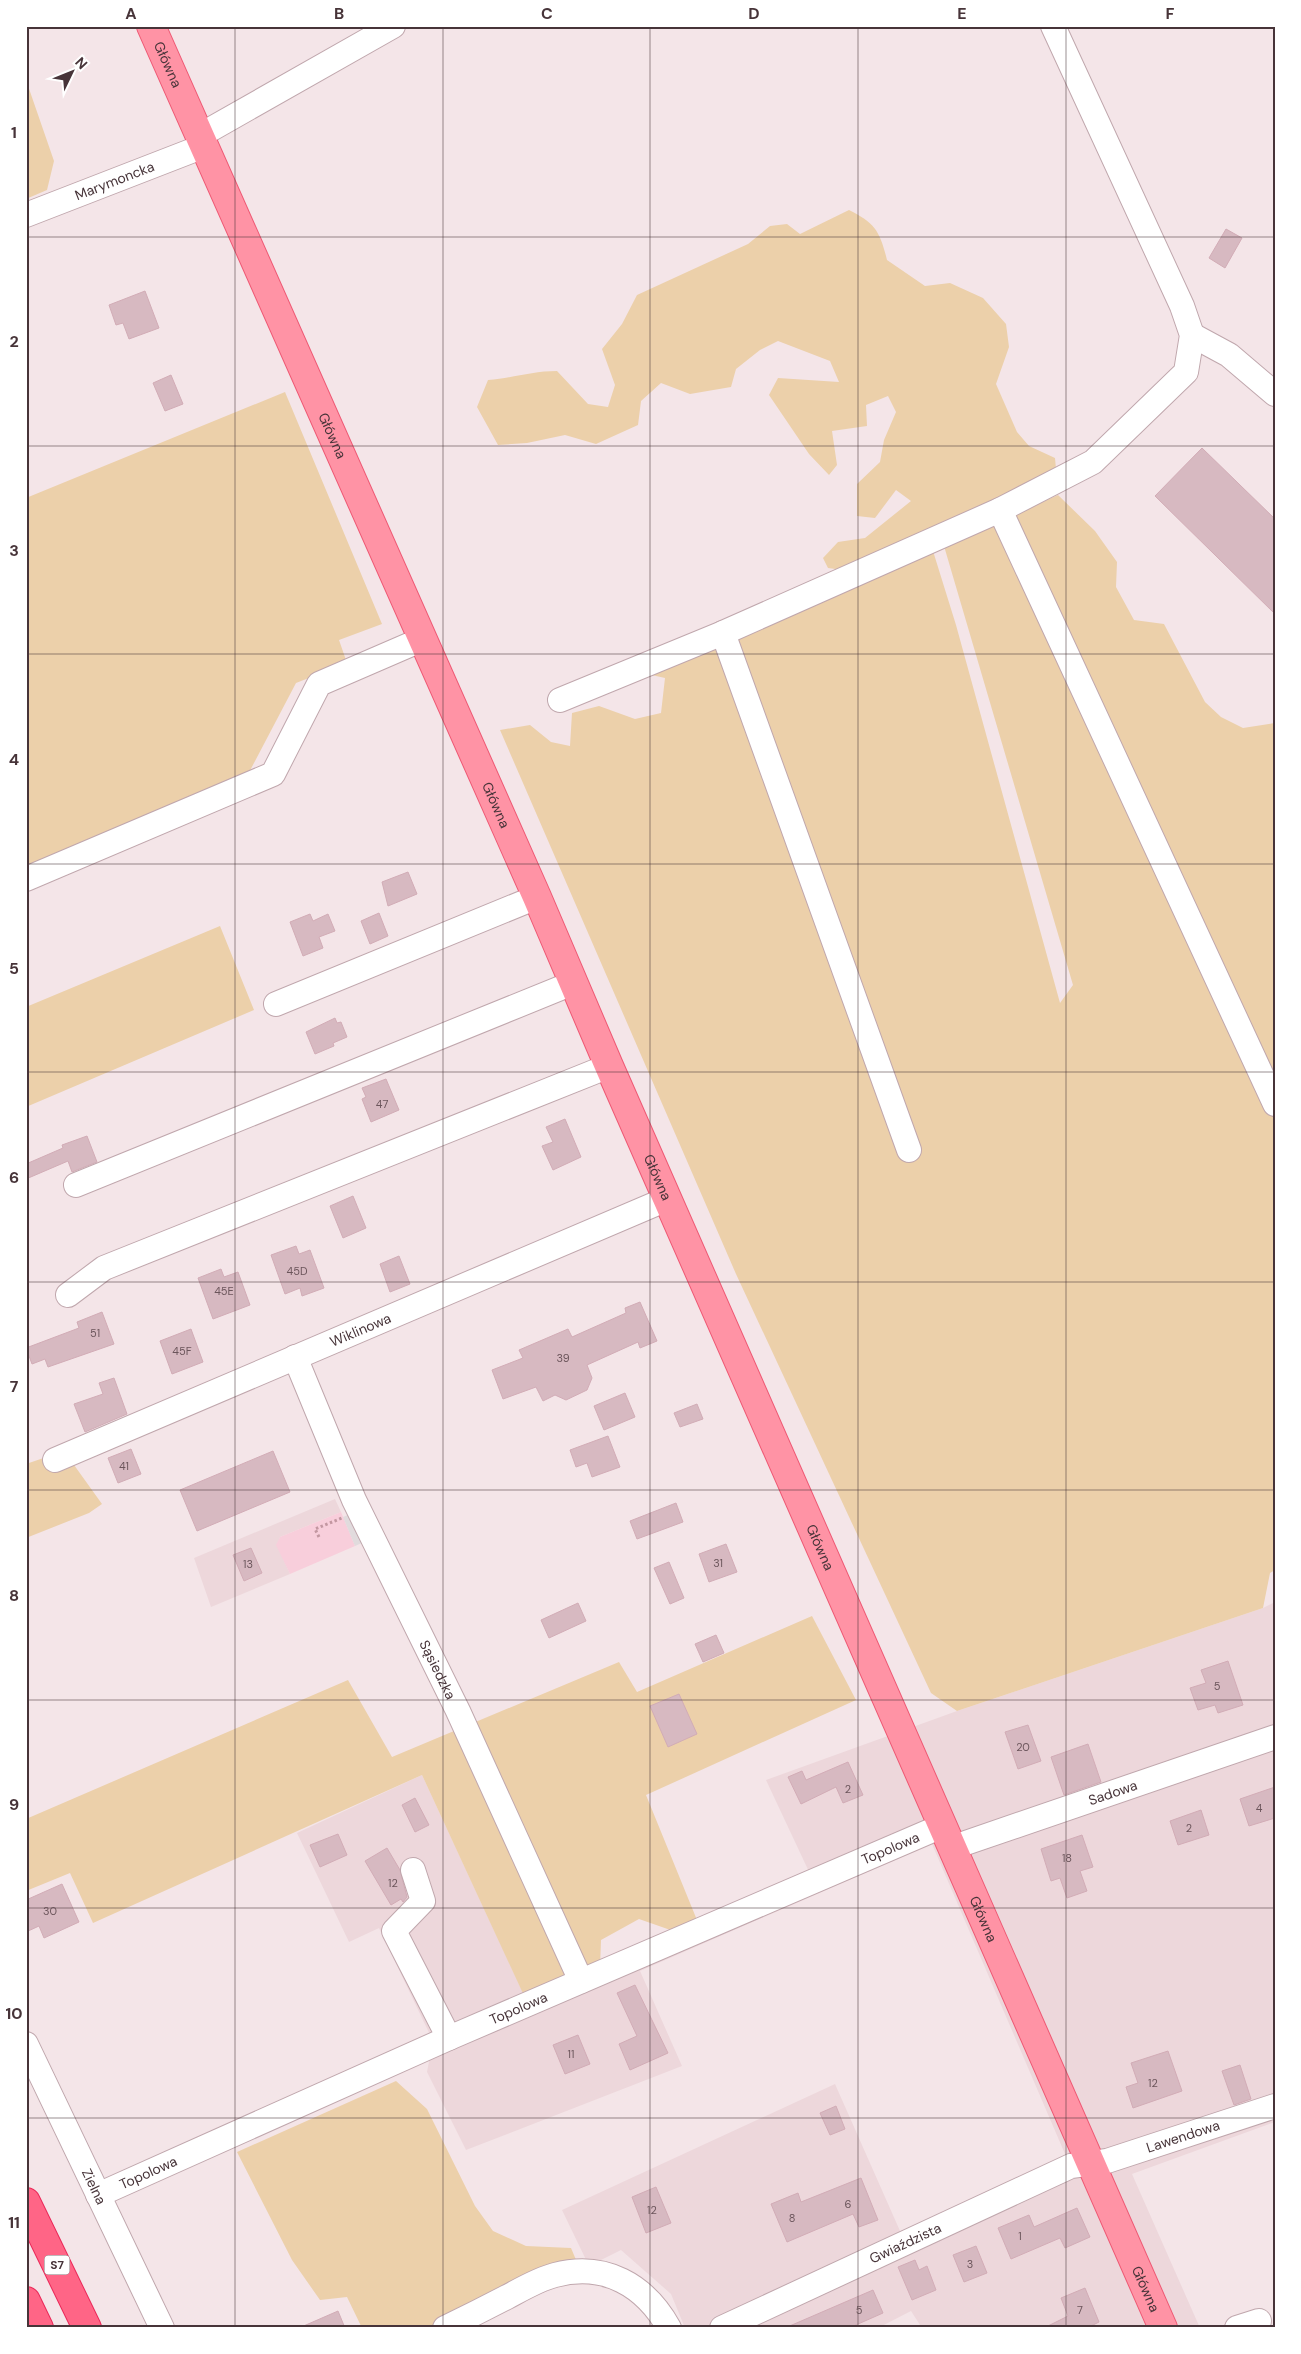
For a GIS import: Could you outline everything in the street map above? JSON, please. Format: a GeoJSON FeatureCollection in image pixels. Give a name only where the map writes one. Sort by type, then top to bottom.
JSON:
{"type":"FeatureCollection","features":[{"type":"Feature","properties":{"kind":"highway","name":"S7"},"geometry":{"type":"LineString","coordinates":[[26,2202],[88,2328]]}},
{"type":"Feature","properties":{"kind":"highway"},"geometry":{"type":"LineString","coordinates":[[26,2301],[39,2328]]}},
{"type":"Feature","properties":{"kind":"main road","name":"Główna"},"geometry":{"type":"LineString","coordinates":[[151,26],[537,896],[667,1199],[1163,2328]]}},
{"type":"Feature","properties":{"kind":"street","name":"Marymoncka"},"geometry":{"type":"LineString","coordinates":[[26,215],[201,141],[393,26]]}},
{"type":"Feature","properties":{"kind":"street"},"geometry":{"type":"LineString","coordinates":[[560,700],[723,633],[1000,510],[1093,462],[1186,372],[1192,335],[1182,306],[1053,26]]}},
{"type":"Feature","properties":{"kind":"street"},"geometry":{"type":"LineString","coordinates":[[1192,335],[1228,355],[1275,394]]}},
{"type":"Feature","properties":{"kind":"street"},"geometry":{"type":"LineString","coordinates":[[1000,510],[1275,1104]]}},
{"type":"Feature","properties":{"kind":"street"},"geometry":{"type":"LineString","coordinates":[[723,633],[909,1150]]}},
{"type":"Feature","properties":{"kind":"street"},"geometry":{"type":"LineString","coordinates":[[26,879],[273,774],[319,684],[423,639]]}},
{"type":"Feature","properties":{"kind":"street"},"geometry":{"type":"LineString","coordinates":[[276,1004],[537,896]]}},
{"type":"Feature","properties":{"kind":"street"},"geometry":{"type":"LineString","coordinates":[[76,1185],[573,983]]}},
{"type":"Feature","properties":{"kind":"street"},"geometry":{"type":"LineString","coordinates":[[68,1295],[104,1268],[609,1066]]}},
{"type":"Feature","properties":{"kind":"street","name":"Wiklinowa"},"geometry":{"type":"LineString","coordinates":[[55,1460],[667,1199]]}},
{"type":"Feature","properties":{"kind":"street","name":"Sąsiedzka"},"geometry":{"type":"LineString","coordinates":[[295,1357],[354,1500],[458,1711],[581,1981]]}},
{"type":"Feature","properties":{"kind":"street","name":"Sadowa"},"geometry":{"type":"LineString","coordinates":[[947,1837],[1275,1737]]}},
{"type":"Feature","properties":{"kind":"street","name":"Topolowa"},"geometry":{"type":"LineString","coordinates":[[98,2195],[581,1981],[947,1837]]}},
{"type":"Feature","properties":{"kind":"street"},"geometry":{"type":"LineString","coordinates":[[413,1870],[423,1901],[394,1932],[449,2038]]}},
{"type":"Feature","properties":{"kind":"street","name":"Zielna"},"geometry":{"type":"LineString","coordinates":[[26,2044],[162,2328]]}},
{"type":"Feature","properties":{"kind":"street","name":"Lawendowa"},"geometry":{"type":"LineString","coordinates":[[1090,2163],[1107,2161],[1275,2106]]}},
{"type":"Feature","properties":{"kind":"street","name":"Gwiaździsta"},"geometry":{"type":"LineString","coordinates":[[722,2328],[1062,2170],[1090,2163]]}},
{"type":"Feature","properties":{"kind":"street"},"geometry":{"type":"LineString","coordinates":[[445,2328],[554,2275],[591,2272],[614,2276],[637,2289],[656,2306],[669,2328]]}},
{"type":"Feature","properties":{"kind":"path"},"geometry":{"type":"LineString","coordinates":[[318,1537],[315,1530],[343,1517]]}},
{"type":"Feature","properties":{"kind":"shaded area"},"geometry":{"type":"Polygon","coordinates":[[[26,80],[54,161],[47,190],[26,199],[26,80]]]}},
{"type":"Feature","properties":{"kind":"shaded area"},"geometry":{"type":"Polygon","coordinates":[[[849,210],[865,219],[875,229],[882,242],[887,260],[925,286],[950,283],[983,298],[1006,324],[1009,347],[996,384],[1017,432],[1029,446],[1055,458],[1056,469],[1034,484],[843,570],[828,568],[823,558],[838,542],[865,538],[911,501],[896,490],[875,518],[857,516],[857,484],[880,462],[884,440],[896,412],[888,396],[866,405],[867,426],[832,431],[837,465],[829,475],[809,454],[769,395],[778,378],[839,382],[830,361],[778,341],[760,350],[736,369],[731,387],[690,394],[661,383],[641,401],[638,425],[596,444],[565,435],[527,443],[498,445],[477,407],[488,380],[557,371],[588,404],[608,407],[615,385],[602,349],[622,324],[637,295],[748,244],[770,226],[787,224],[800,234],[849,210]]]}},
{"type":"Feature","properties":{"kind":"shaded area"},"geometry":{"type":"Polygon","coordinates":[[[285,392],[382,624],[339,640],[347,663],[296,683],[244,782],[26,881],[26,498],[285,392]]]}},
{"type":"Feature","properties":{"kind":"shaded area"},"geometry":{"type":"Polygon","coordinates":[[[1058,495],[1095,531],[1117,562],[1116,587],[1134,620],[1164,624],[1205,702],[1221,717],[1243,728],[1275,723],[1275,1570],[1270,1573],[1263,1608],[957,1711],[931,1693],[736,1274],[500,730],[530,725],[551,742],[570,746],[572,713],[599,706],[635,719],[661,713],[665,678],[643,673],[933,551],[956,625],[1060,1003],[1073,985],[944,546],[1058,495]]]}},
{"type":"Feature","properties":{"kind":"shaded area"},"geometry":{"type":"Polygon","coordinates":[[[220,926],[254,1010],[26,1107],[26,1007],[220,926]]]}},
{"type":"Feature","properties":{"kind":"shaded area"},"geometry":{"type":"Polygon","coordinates":[[[64,1451],[102,1504],[89,1513],[26,1538],[26,1464],[64,1451]]]}},
{"type":"Feature","properties":{"kind":"shaded area"},"geometry":{"type":"Polygon","coordinates":[[[335,1499],[341,1512],[280,1537],[277,1545],[290,1574],[211,1607],[194,1558],[335,1499]]]}},
{"type":"Feature","properties":{"kind":"shaded area"},"geometry":{"type":"Polygon","coordinates":[[[359,1510],[373,1538],[355,1546],[343,1517],[359,1510]]]}},
{"type":"Feature","properties":{"kind":"shaded area"},"geometry":{"type":"Polygon","coordinates":[[[341,1512],[355,1546],[290,1574],[276,1545],[280,1537],[341,1512]]]}},
{"type":"Feature","properties":{"kind":"shaded area"},"geometry":{"type":"Polygon","coordinates":[[[1275,1602],[1275,2122],[1132,2174],[1200,2328],[922,2328],[911,2311],[878,2328],[685,2328],[671,2294],[621,2250],[589,2266],[562,2210],[835,2084],[904,2240],[1068,2161],[932,1844],[640,1971],[682,2066],[466,2150],[427,2072],[433,2041],[379,1928],[349,1942],[297,1833],[422,1775],[526,1999],[811,1876],[766,1780],[957,1711],[1263,1608],[1275,1602]]]}},
{"type":"Feature","properties":{"kind":"shaded area"},"geometry":{"type":"Polygon","coordinates":[[[812,1616],[856,1700],[646,1795],[699,1925],[679,1933],[639,1919],[601,1940],[600,1968],[526,2000],[422,1775],[93,1923],[70,1873],[26,1891],[26,1819],[348,1680],[392,1757],[619,1662],[637,1692],[812,1616]]]}},
{"type":"Feature","properties":{"kind":"shaded area"},"geometry":{"type":"Polygon","coordinates":[[[396,2081],[427,2109],[475,2206],[493,2231],[526,2246],[571,2248],[582,2274],[458,2328],[362,2328],[347,2297],[320,2300],[292,2260],[237,2152],[396,2081]]]}},
{"type":"Feature","properties":{"kind":"building"},"geometry":{"type":"Polygon","coordinates":[[[1226,229],[1242,238],[1225,268],[1209,258],[1226,229]]]}},
{"type":"Feature","properties":{"kind":"building"},"geometry":{"type":"Polygon","coordinates":[[[145,291],[159,328],[129,339],[123,323],[116,325],[109,305],[145,291]]]}},
{"type":"Feature","properties":{"kind":"building"},"geometry":{"type":"Polygon","coordinates":[[[171,375],[183,404],[165,411],[153,383],[171,375]]]}},
{"type":"Feature","properties":{"kind":"building"},"geometry":{"type":"Polygon","coordinates":[[[1202,448],[1275,519],[1275,614],[1155,496],[1202,448]]]}},
{"type":"Feature","properties":{"kind":"building"},"geometry":{"type":"Polygon","coordinates":[[[408,872],[417,894],[388,906],[382,882],[408,872]]]}},
{"type":"Feature","properties":{"kind":"building"},"geometry":{"type":"Polygon","coordinates":[[[379,913],[388,936],[370,944],[361,921],[379,913]]]}},
{"type":"Feature","properties":{"kind":"building"},"geometry":{"type":"Polygon","coordinates":[[[310,914],[313,921],[328,914],[335,931],[319,937],[323,948],[303,956],[290,922],[310,914]]]}},
{"type":"Feature","properties":{"kind":"building"},"geometry":{"type":"Polygon","coordinates":[[[335,1018],[337,1023],[341,1022],[347,1037],[333,1043],[334,1046],[315,1054],[306,1032],[335,1018]]]}},
{"type":"Feature","properties":{"kind":"building"},"geometry":{"type":"Polygon","coordinates":[[[386,1079],[399,1110],[371,1122],[362,1099],[366,1097],[362,1088],[386,1079]]]}},
{"type":"Feature","properties":{"kind":"building"},"geometry":{"type":"Polygon","coordinates":[[[565,1119],[581,1157],[553,1170],[542,1146],[553,1142],[546,1127],[565,1119]]]}},
{"type":"Feature","properties":{"kind":"building"},"geometry":{"type":"Polygon","coordinates":[[[87,1136],[97,1162],[72,1172],[68,1161],[26,1179],[26,1164],[63,1148],[62,1145],[87,1136]]]}},
{"type":"Feature","properties":{"kind":"building"},"geometry":{"type":"Polygon","coordinates":[[[353,1196],[366,1228],[343,1238],[330,1206],[353,1196]]]}},
{"type":"Feature","properties":{"kind":"building"},"geometry":{"type":"Polygon","coordinates":[[[296,1246],[299,1254],[310,1250],[324,1288],[302,1296],[300,1288],[285,1294],[271,1255],[296,1246]]]}},
{"type":"Feature","properties":{"kind":"building"},"geometry":{"type":"Polygon","coordinates":[[[399,1256],[410,1284],[390,1292],[380,1264],[399,1256]]]}},
{"type":"Feature","properties":{"kind":"building"},"geometry":{"type":"Polygon","coordinates":[[[221,1269],[224,1277],[238,1272],[250,1305],[213,1319],[198,1278],[221,1269]]]}},
{"type":"Feature","properties":{"kind":"building"},"geometry":{"type":"Polygon","coordinates":[[[640,1302],[657,1341],[640,1348],[638,1342],[587,1365],[592,1378],[587,1390],[566,1400],[555,1395],[543,1401],[536,1387],[503,1399],[492,1370],[523,1358],[519,1350],[568,1329],[572,1337],[626,1313],[625,1308],[640,1302]]]}},
{"type":"Feature","properties":{"kind":"building"},"geometry":{"type":"Polygon","coordinates":[[[102,1312],[114,1344],[48,1367],[45,1359],[32,1364],[26,1348],[79,1328],[77,1322],[102,1312]]]}},
{"type":"Feature","properties":{"kind":"building"},"geometry":{"type":"Polygon","coordinates":[[[191,1329],[203,1362],[172,1374],[160,1341],[191,1329]]]}},
{"type":"Feature","properties":{"kind":"building"},"geometry":{"type":"Polygon","coordinates":[[[114,1378],[127,1414],[85,1432],[74,1404],[103,1394],[99,1383],[114,1378]]]}},
{"type":"Feature","properties":{"kind":"building"},"geometry":{"type":"Polygon","coordinates":[[[625,1393],[635,1417],[604,1430],[594,1406],[625,1393]]]}},
{"type":"Feature","properties":{"kind":"building"},"geometry":{"type":"Polygon","coordinates":[[[697,1404],[703,1419],[680,1427],[674,1413],[697,1404]]]}},
{"type":"Feature","properties":{"kind":"building"},"geometry":{"type":"Polygon","coordinates":[[[608,1436],[620,1467],[592,1477],[587,1463],[576,1467],[570,1450],[608,1436]]]}},
{"type":"Feature","properties":{"kind":"building"},"geometry":{"type":"Polygon","coordinates":[[[131,1449],[141,1474],[118,1483],[108,1458],[131,1449]]]}},
{"type":"Feature","properties":{"kind":"building"},"geometry":{"type":"Polygon","coordinates":[[[273,1451],[290,1492],[197,1531],[180,1490],[273,1451]]]}},
{"type":"Feature","properties":{"kind":"building"},"geometry":{"type":"Polygon","coordinates":[[[676,1503],[683,1522],[637,1539],[630,1521],[676,1503]]]}},
{"type":"Feature","properties":{"kind":"building"},"geometry":{"type":"Polygon","coordinates":[[[726,1544],[737,1572],[709,1582],[699,1554],[726,1544]]]}},
{"type":"Feature","properties":{"kind":"building"},"geometry":{"type":"Polygon","coordinates":[[[251,1548],[262,1573],[244,1581],[233,1555],[251,1548]]]}},
{"type":"Feature","properties":{"kind":"building"},"geometry":{"type":"Polygon","coordinates":[[[669,1562],[684,1598],[670,1604],[654,1568],[669,1562]]]}},
{"type":"Feature","properties":{"kind":"building"},"geometry":{"type":"Polygon","coordinates":[[[578,1603],[586,1621],[549,1638],[541,1620],[578,1603]]]}},
{"type":"Feature","properties":{"kind":"building"},"geometry":{"type":"Polygon","coordinates":[[[716,1635],[724,1653],[703,1662],[695,1644],[716,1635]]]}},
{"type":"Feature","properties":{"kind":"building"},"geometry":{"type":"Polygon","coordinates":[[[1228,1661],[1243,1705],[1218,1713],[1215,1705],[1198,1710],[1190,1688],[1206,1683],[1201,1670],[1228,1661]]]}},
{"type":"Feature","properties":{"kind":"building"},"geometry":{"type":"Polygon","coordinates":[[[679,1694],[697,1734],[668,1747],[650,1706],[679,1694]]]}},
{"type":"Feature","properties":{"kind":"building"},"geometry":{"type":"Polygon","coordinates":[[[1028,1725],[1041,1761],[1018,1769],[1005,1732],[1028,1725]]]}},
{"type":"Feature","properties":{"kind":"building"},"geometry":{"type":"Polygon","coordinates":[[[1088,1744],[1101,1782],[1064,1795],[1051,1757],[1088,1744]]]}},
{"type":"Feature","properties":{"kind":"building"},"geometry":{"type":"Polygon","coordinates":[[[848,1762],[863,1795],[843,1803],[836,1787],[801,1804],[788,1777],[802,1771],[806,1780],[848,1762]]]}},
{"type":"Feature","properties":{"kind":"building"},"geometry":{"type":"Polygon","coordinates":[[[1275,1787],[1275,1818],[1249,1826],[1240,1799],[1275,1787]]]}},
{"type":"Feature","properties":{"kind":"building"},"geometry":{"type":"Polygon","coordinates":[[[415,1798],[429,1825],[415,1832],[402,1805],[415,1798]]]}},
{"type":"Feature","properties":{"kind":"building"},"geometry":{"type":"Polygon","coordinates":[[[1201,1810],[1209,1835],[1178,1845],[1170,1821],[1201,1810]]]}},
{"type":"Feature","properties":{"kind":"building"},"geometry":{"type":"Polygon","coordinates":[[[338,1834],[347,1855],[320,1867],[310,1845],[338,1834]]]}},
{"type":"Feature","properties":{"kind":"building"},"geometry":{"type":"Polygon","coordinates":[[[1082,1835],[1093,1867],[1080,1871],[1087,1891],[1067,1898],[1060,1878],[1051,1881],[1041,1849],[1082,1835]]]}},
{"type":"Feature","properties":{"kind":"building"},"geometry":{"type":"Polygon","coordinates":[[[387,1848],[400,1870],[407,1897],[403,1902],[401,1899],[391,1905],[365,1861],[387,1848]]]}},
{"type":"Feature","properties":{"kind":"building"},"geometry":{"type":"Polygon","coordinates":[[[62,1884],[79,1922],[44,1938],[39,1926],[26,1932],[26,1900],[62,1884]]]}},
{"type":"Feature","properties":{"kind":"building"},"geometry":{"type":"Polygon","coordinates":[[[635,1985],[668,2053],[630,2070],[619,2044],[637,2036],[617,1993],[635,1985]]]}},
{"type":"Feature","properties":{"kind":"building"},"geometry":{"type":"Polygon","coordinates":[[[578,2035],[590,2064],[565,2074],[553,2045],[578,2035]]]}},
{"type":"Feature","properties":{"kind":"building"},"geometry":{"type":"Polygon","coordinates":[[[1168,2051],[1182,2091],[1133,2108],[1126,2087],[1138,2083],[1131,2063],[1168,2051]]]}},
{"type":"Feature","properties":{"kind":"building"},"geometry":{"type":"Polygon","coordinates":[[[1240,2065],[1251,2099],[1234,2105],[1222,2071],[1240,2065]]]}},
{"type":"Feature","properties":{"kind":"building"},"geometry":{"type":"Polygon","coordinates":[[[836,2106],[845,2129],[830,2135],[820,2113],[836,2106]]]}},
{"type":"Feature","properties":{"kind":"building"},"geometry":{"type":"Polygon","coordinates":[[[861,2178],[878,2220],[859,2227],[853,2214],[787,2242],[771,2204],[798,2193],[801,2202],[861,2178]]]}},
{"type":"Feature","properties":{"kind":"building"},"geometry":{"type":"Polygon","coordinates":[[[656,2187],[671,2223],[646,2233],[632,2197],[656,2187]]]}},
{"type":"Feature","properties":{"kind":"building"},"geometry":{"type":"Polygon","coordinates":[[[1077,2208],[1090,2237],[1065,2248],[1060,2238],[1011,2259],[998,2228],[1029,2215],[1034,2227],[1077,2208]]]}},
{"type":"Feature","properties":{"kind":"building"},"geometry":{"type":"Polygon","coordinates":[[[976,2246],[987,2273],[964,2282],[953,2255],[976,2246]]]}},
{"type":"Feature","properties":{"kind":"building"},"geometry":{"type":"Polygon","coordinates":[[[915,2260],[919,2270],[927,2266],[936,2290],[912,2300],[898,2267],[915,2260]]]}},
{"type":"Feature","properties":{"kind":"building"},"geometry":{"type":"Polygon","coordinates":[[[1085,2288],[1099,2322],[1087,2328],[1044,2328],[1068,2316],[1061,2298],[1085,2288]]]}},
{"type":"Feature","properties":{"kind":"building"},"geometry":{"type":"Polygon","coordinates":[[[873,2290],[883,2313],[849,2328],[785,2328],[873,2290]]]}},
{"type":"Feature","properties":{"kind":"building"},"geometry":{"type":"Polygon","coordinates":[[[338,2311],[345,2328],[299,2328],[338,2311]]]}}]}
